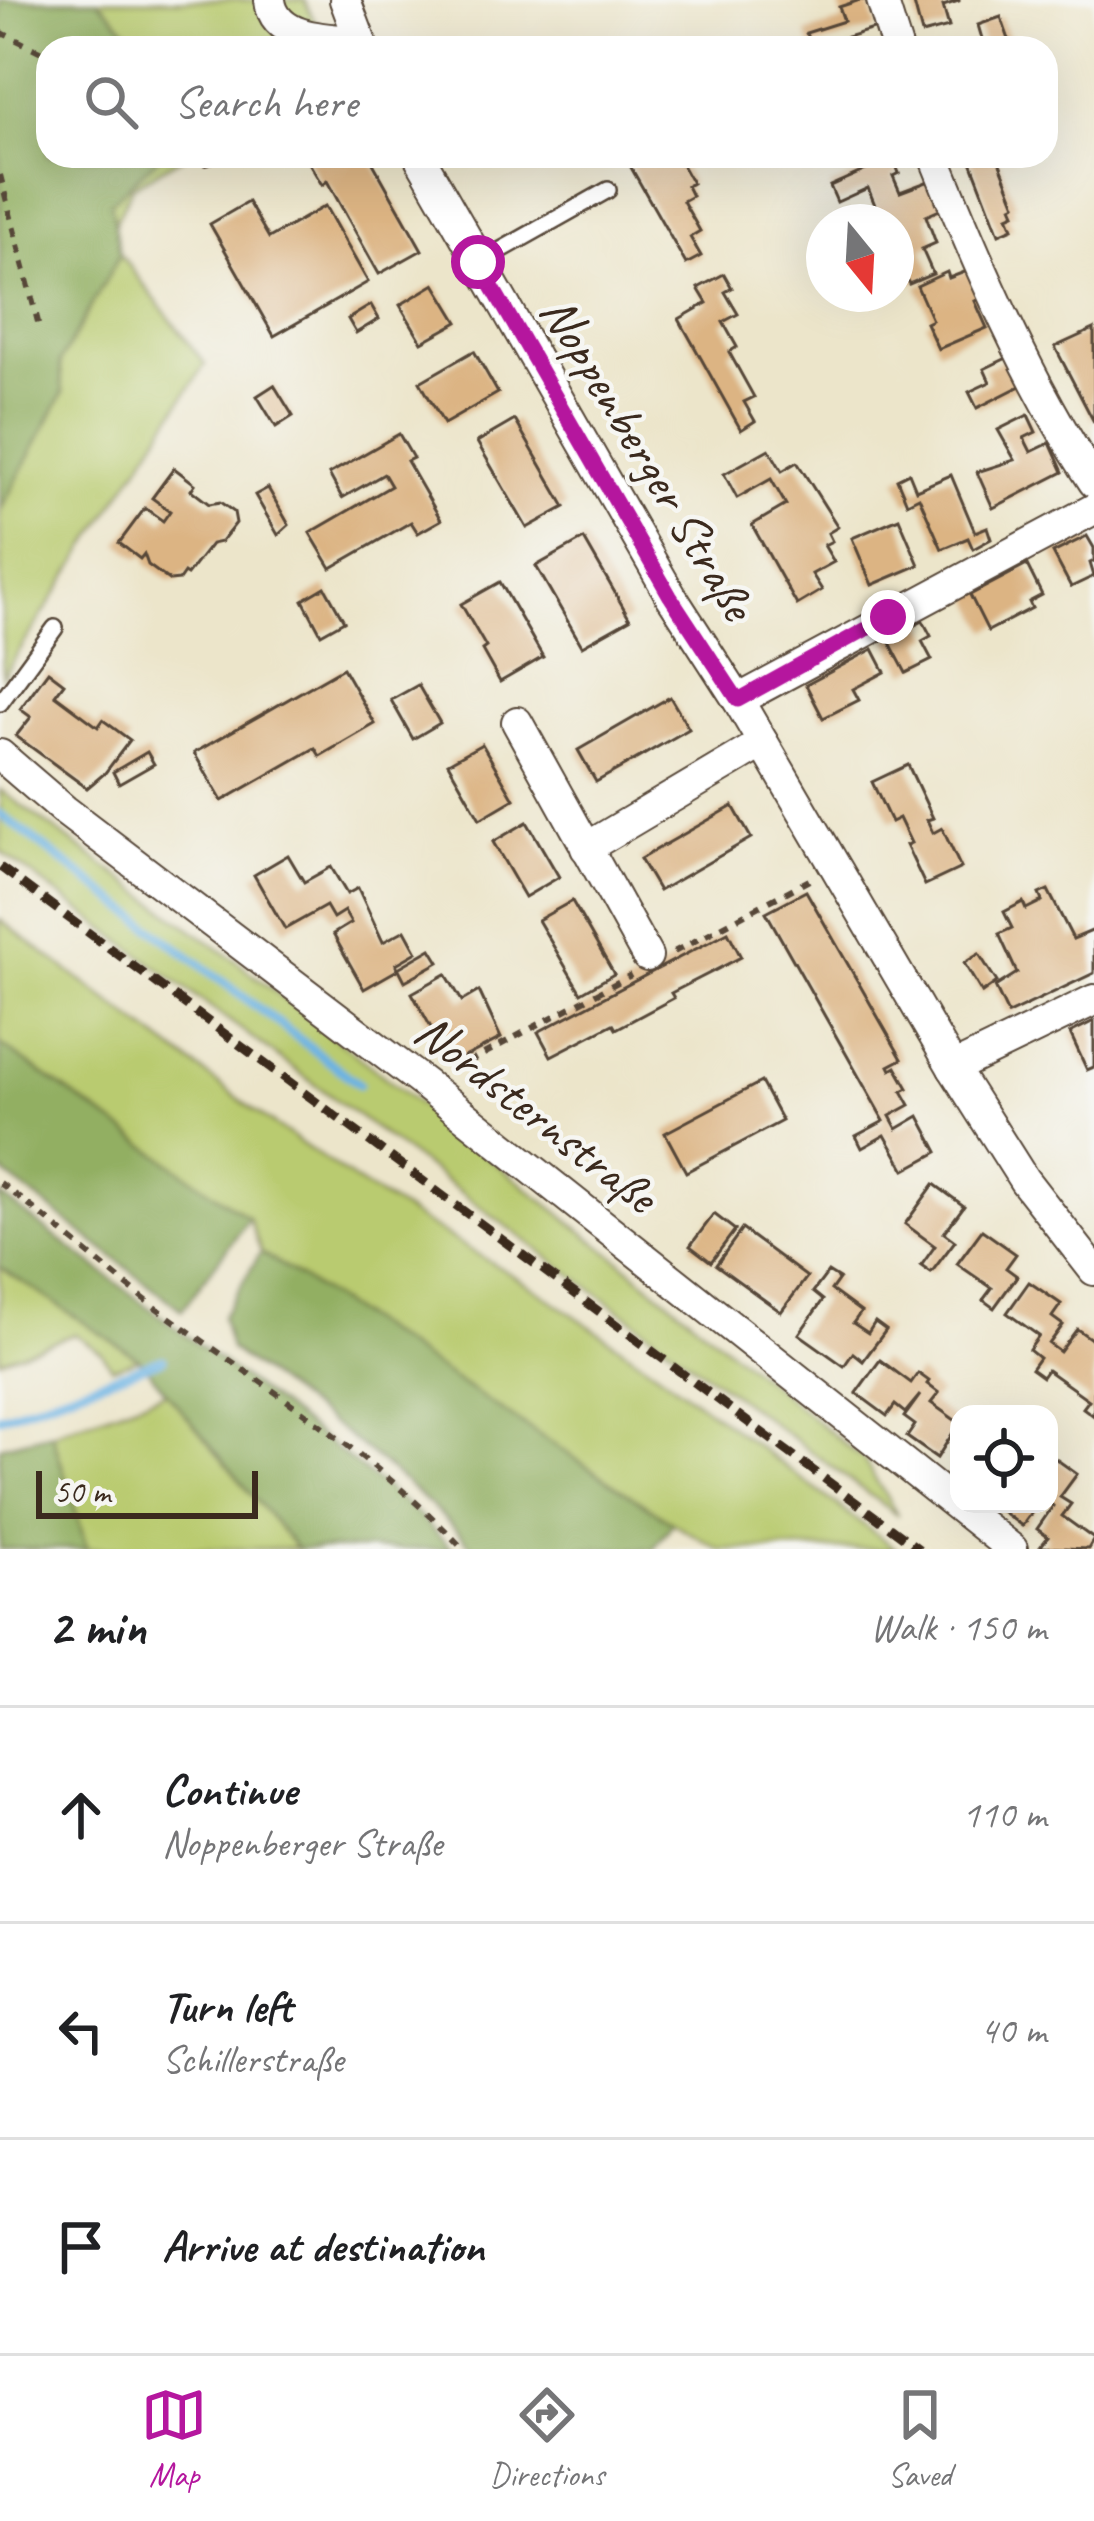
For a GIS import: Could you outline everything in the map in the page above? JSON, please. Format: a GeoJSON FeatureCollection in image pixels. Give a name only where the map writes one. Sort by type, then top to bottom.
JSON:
{"type":"FeatureCollection","features":[{"type":"Feature","properties":{"kind":"street"},"geometry":{"type":"LineString","coordinates":[[270,0],[270,9],[282,26],[314,36]]}},
{"type":"Feature","properties":{"kind":"street"},"geometry":{"type":"LineString","coordinates":[[345,0],[359,36]]}},
{"type":"Feature","properties":{"kind":"street"},"geometry":{"type":"LineString","coordinates":[[883,0],[893,36]]}},
{"type":"Feature","properties":{"kind":"street","name":"Noppenberger Straße"},"geometry":{"type":"LineString","coordinates":[[426,168],[670,596],[738,700],[953,1068],[1024,1180],[1094,1270]]}},
{"type":"Feature","properties":{"kind":"street"},"geometry":{"type":"LineString","coordinates":[[939,168],[1063,434],[1094,482]]}},
{"type":"Feature","properties":{"kind":"street"},"geometry":{"type":"LineString","coordinates":[[738,700],[1094,509]]}},
{"type":"Feature","properties":{"kind":"street"},"geometry":{"type":"LineString","coordinates":[[517,722],[647,956]]}},
{"type":"Feature","properties":{"kind":"street"},"geometry":{"type":"LineString","coordinates":[[586,848],[763,742]]}},
{"type":"Feature","properties":{"kind":"street","name":"Nordsternstraße"},"geometry":{"type":"LineString","coordinates":[[0,755],[64,810],[426,1085],[1012,1549]]}},
{"type":"Feature","properties":{"kind":"street"},"geometry":{"type":"LineString","coordinates":[[953,1068],[1094,1000]]}},
{"type":"Feature","properties":{"kind":"lane"},"geometry":{"type":"LineString","coordinates":[[478,262],[608,190]]}},
{"type":"Feature","properties":{"kind":"lane"},"geometry":{"type":"LineString","coordinates":[[0,703],[56,628]]}},
{"type":"Feature","properties":{"kind":"path"},"geometry":{"type":"LineString","coordinates":[[0,32],[36,49]]}},
{"type":"Feature","properties":{"kind":"path"},"geometry":{"type":"LineString","coordinates":[[0,175],[40,326]]}},
{"type":"Feature","properties":{"kind":"path"},"geometry":{"type":"LineString","coordinates":[[0,1183],[147,1301],[430,1513],[463,1549]]}},
{"type":"Feature","properties":{"kind":"green space"},"geometry":{"type":"Polygon","coordinates":[[[0,0],[304,0],[322,36],[36,36],[36,168],[164,168],[132,187],[0,473],[0,0]]]}},
{"type":"Feature","properties":{"kind":"green space"},"geometry":{"type":"Polygon","coordinates":[[[0,0],[98,0],[132,36],[36,36],[36,168],[147,168],[111,202],[120,254],[60,362],[63,393],[0,511],[0,0]]]}},
{"type":"Feature","properties":{"kind":"green space"},"geometry":{"type":"Polygon","coordinates":[[[120,254],[205,364],[3,676],[0,511],[63,393],[60,362],[120,254]]]}},
{"type":"Feature","properties":{"kind":"green space"},"geometry":{"type":"Polygon","coordinates":[[[0,790],[237,962],[623,1263],[863,1459],[898,1516],[0,851],[0,790]]]}},
{"type":"Feature","properties":{"kind":"green space"},"geometry":{"type":"Polygon","coordinates":[[[0,920],[263,1117],[360,1184],[537,1290],[660,1374],[896,1549],[719,1549],[261,1252],[249,1218],[0,1044],[0,920]]]}},
{"type":"Feature","properties":{"kind":"green space"},"geometry":{"type":"Polygon","coordinates":[[[0,1044],[249,1218],[182,1310],[0,1170],[0,1044]]]}},
{"type":"Feature","properties":{"kind":"green space"},"geometry":{"type":"Polygon","coordinates":[[[0,1195],[322,1438],[413,1510],[452,1549],[297,1549],[139,1359],[0,1267],[0,1195]]]}},
{"type":"Feature","properties":{"kind":"green space"},"geometry":{"type":"Polygon","coordinates":[[[261,1252],[673,1523],[653,1549],[474,1549],[388,1468],[230,1349],[222,1317],[261,1252]]]}},
{"type":"Feature","properties":{"kind":"green space"},"geometry":{"type":"Polygon","coordinates":[[[0,1267],[139,1359],[112,1368],[102,1353],[75,1334],[0,1360],[0,1267]]]}},
{"type":"Feature","properties":{"kind":"green space"},"geometry":{"type":"Polygon","coordinates":[[[167,1392],[297,1549],[87,1549],[52,1433],[167,1392]]]}},
{"type":"Feature","properties":{"kind":"green space"},"geometry":{"type":"Polygon","coordinates":[[[52,1433],[87,1549],[0,1549],[0,1446],[52,1433]]]}},
{"type":"Feature","properties":{"kind":"building"},"geometry":{"type":"Polygon","coordinates":[[[867,0],[877,28],[851,36],[807,36],[844,21],[839,7],[867,0]]]}},
{"type":"Feature","properties":{"kind":"building"},"geometry":{"type":"Polygon","coordinates":[[[913,0],[959,1],[943,6],[949,27],[922,34],[913,0]]]}},
{"type":"Feature","properties":{"kind":"building"},"geometry":{"type":"Polygon","coordinates":[[[1001,17],[1008,36],[981,36],[978,25],[1001,17]]]}},
{"type":"Feature","properties":{"kind":"building"},"geometry":{"type":"Polygon","coordinates":[[[312,168],[376,168],[422,250],[379,274],[327,181],[322,185],[312,168]]]}},
{"type":"Feature","properties":{"kind":"building"},"geometry":{"type":"Polygon","coordinates":[[[631,168],[684,168],[692,183],[687,186],[692,196],[683,201],[700,231],[690,237],[701,256],[686,264],[631,168]]]}},
{"type":"Feature","properties":{"kind":"building"},"geometry":{"type":"Polygon","coordinates":[[[870,168],[897,168],[899,173],[893,176],[900,192],[932,180],[944,208],[926,216],[936,243],[922,249],[933,274],[914,282],[914,204],[875,204],[868,188],[837,202],[830,186],[870,168]]]}},
{"type":"Feature","properties":{"kind":"building"},"geometry":{"type":"Polygon","coordinates":[[[974,168],[1002,168],[1016,204],[1012,206],[1015,213],[1008,216],[1013,228],[999,234],[974,168]]]}},
{"type":"Feature","properties":{"kind":"building"},"geometry":{"type":"Polygon","coordinates":[[[248,202],[269,238],[325,206],[368,282],[274,336],[210,224],[248,202]]]}},
{"type":"Feature","properties":{"kind":"building"},"geometry":{"type":"Polygon","coordinates":[[[970,270],[982,298],[975,301],[987,328],[938,349],[917,286],[947,272],[949,278],[970,270]]]}},
{"type":"Feature","properties":{"kind":"building"},"geometry":{"type":"Polygon","coordinates":[[[724,274],[732,288],[725,292],[738,314],[723,322],[737,347],[729,352],[754,397],[744,402],[755,421],[741,430],[679,319],[707,303],[698,288],[724,274]]]}},
{"type":"Feature","properties":{"kind":"building"},"geometry":{"type":"Polygon","coordinates":[[[435,284],[458,322],[422,342],[400,305],[435,284]]]}},
{"type":"Feature","properties":{"kind":"building"},"geometry":{"type":"Polygon","coordinates":[[[371,305],[379,319],[356,333],[348,319],[371,305]]]}},
{"type":"Feature","properties":{"kind":"building"},"geometry":{"type":"Polygon","coordinates":[[[1094,329],[1094,422],[1055,347],[1094,329]]]}},
{"type":"Feature","properties":{"kind":"building"},"geometry":{"type":"Polygon","coordinates":[[[474,351],[498,393],[444,424],[420,382],[474,351]]]}},
{"type":"Feature","properties":{"kind":"building"},"geometry":{"type":"Polygon","coordinates":[[[1009,357],[1022,385],[977,408],[969,392],[990,382],[984,369],[1009,357]]]}},
{"type":"Feature","properties":{"kind":"building"},"geometry":{"type":"Polygon","coordinates":[[[274,385],[293,416],[276,427],[257,396],[274,385]]]}},
{"type":"Feature","properties":{"kind":"building"},"geometry":{"type":"Polygon","coordinates":[[[1028,415],[1036,432],[1024,438],[1031,452],[1050,443],[1063,472],[993,508],[977,472],[1015,460],[998,430],[1028,415]]]}},
{"type":"Feature","properties":{"kind":"building"},"geometry":{"type":"Polygon","coordinates":[[[515,420],[565,507],[527,528],[477,442],[515,420]]]}},
{"type":"Feature","properties":{"kind":"building"},"geometry":{"type":"Polygon","coordinates":[[[399,434],[413,458],[407,461],[441,520],[418,533],[411,522],[331,568],[310,533],[391,486],[384,474],[342,498],[329,474],[399,434]]]}},
{"type":"Feature","properties":{"kind":"building"},"geometry":{"type":"Polygon","coordinates":[[[769,449],[782,471],[797,462],[838,527],[828,533],[832,541],[824,545],[834,562],[812,574],[822,590],[797,605],[752,525],[786,505],[771,479],[737,498],[724,474],[769,449]]]}},
{"type":"Feature","properties":{"kind":"building"},"geometry":{"type":"Polygon","coordinates":[[[174,468],[195,484],[191,490],[209,504],[220,502],[234,512],[236,523],[221,542],[211,544],[187,575],[170,581],[148,565],[144,554],[140,559],[119,543],[145,508],[163,521],[170,511],[152,498],[174,468]]]}},
{"type":"Feature","properties":{"kind":"building"},"geometry":{"type":"Polygon","coordinates":[[[909,473],[916,490],[951,475],[975,532],[987,527],[991,539],[973,549],[968,538],[942,549],[919,497],[907,503],[897,479],[909,473]]]}},
{"type":"Feature","properties":{"kind":"building"},"geometry":{"type":"Polygon","coordinates":[[[268,488],[289,525],[278,535],[255,495],[268,488]]]}},
{"type":"Feature","properties":{"kind":"building"},"geometry":{"type":"Polygon","coordinates":[[[899,518],[919,565],[872,585],[852,538],[899,518]]]}},
{"type":"Feature","properties":{"kind":"building"},"geometry":{"type":"Polygon","coordinates":[[[1087,536],[1094,548],[1090,563],[1094,576],[1071,587],[1053,553],[1087,536]]]}},
{"type":"Feature","properties":{"kind":"building"},"geometry":{"type":"Polygon","coordinates":[[[584,539],[630,619],[582,646],[536,566],[584,539]]]}},
{"type":"Feature","properties":{"kind":"building"},"geometry":{"type":"Polygon","coordinates":[[[1027,565],[1042,595],[1029,602],[1032,608],[988,631],[970,595],[1027,565]]]}},
{"type":"Feature","properties":{"kind":"building"},"geometry":{"type":"Polygon","coordinates":[[[500,582],[543,657],[500,682],[461,604],[500,582]]]}},
{"type":"Feature","properties":{"kind":"building"},"geometry":{"type":"Polygon","coordinates":[[[325,587],[344,621],[321,634],[303,600],[325,587]]]}},
{"type":"Feature","properties":{"kind":"building"},"geometry":{"type":"Polygon","coordinates":[[[923,621],[931,636],[922,641],[932,660],[906,673],[888,639],[923,621]]]}},
{"type":"Feature","properties":{"kind":"building"},"geometry":{"type":"Polygon","coordinates":[[[873,649],[885,672],[853,689],[859,700],[823,718],[806,685],[873,649]]]}},
{"type":"Feature","properties":{"kind":"building"},"geometry":{"type":"Polygon","coordinates":[[[343,668],[375,724],[320,756],[315,748],[222,801],[194,753],[343,668]]]}},
{"type":"Feature","properties":{"kind":"building"},"geometry":{"type":"Polygon","coordinates":[[[48,671],[64,683],[55,695],[98,727],[103,720],[130,740],[87,788],[16,736],[31,717],[20,709],[48,671]]]}},
{"type":"Feature","properties":{"kind":"building"},"geometry":{"type":"Polygon","coordinates":[[[418,685],[440,723],[413,739],[391,700],[418,685]]]}},
{"type":"Feature","properties":{"kind":"building"},"geometry":{"type":"Polygon","coordinates":[[[670,697],[689,729],[596,782],[578,750],[670,697]]]}},
{"type":"Feature","properties":{"kind":"building"},"geometry":{"type":"Polygon","coordinates":[[[482,744],[514,799],[480,819],[448,763],[482,744]]]}},
{"type":"Feature","properties":{"kind":"building"},"geometry":{"type":"Polygon","coordinates":[[[147,752],[154,764],[119,784],[113,772],[147,752]]]}},
{"type":"Feature","properties":{"kind":"building"},"geometry":{"type":"Polygon","coordinates":[[[908,765],[933,818],[927,820],[933,833],[942,828],[961,868],[925,885],[899,818],[891,822],[872,782],[908,765]]]}},
{"type":"Feature","properties":{"kind":"building"},"geometry":{"type":"Polygon","coordinates":[[[733,806],[751,838],[659,891],[640,859],[733,806]]]}},
{"type":"Feature","properties":{"kind":"building"},"geometry":{"type":"Polygon","coordinates":[[[527,822],[559,877],[525,897],[493,842],[527,822]]]}},
{"type":"Feature","properties":{"kind":"building"},"geometry":{"type":"Polygon","coordinates":[[[288,855],[304,882],[331,867],[347,894],[358,888],[383,942],[405,930],[417,952],[396,964],[398,968],[431,949],[439,962],[405,981],[399,969],[364,989],[333,934],[351,923],[344,911],[333,918],[326,906],[285,929],[254,875],[288,855]]]}},
{"type":"Feature","properties":{"kind":"building"},"geometry":{"type":"Polygon","coordinates":[[[1048,890],[1073,939],[1094,930],[1094,973],[1008,1014],[995,987],[1017,973],[999,934],[1012,928],[1004,912],[1023,902],[1026,909],[1042,901],[1039,894],[1048,890]]]}},
{"type":"Feature","properties":{"kind":"building"},"geometry":{"type":"Polygon","coordinates":[[[806,891],[902,1059],[889,1066],[891,1070],[896,1067],[908,1088],[902,1091],[910,1105],[890,1116],[897,1129],[919,1116],[938,1152],[905,1170],[885,1135],[862,1148],[856,1136],[884,1121],[766,912],[806,891]]]}},
{"type":"Feature","properties":{"kind":"building"},"geometry":{"type":"Polygon","coordinates":[[[572,901],[614,974],[581,993],[538,920],[572,901]]]}},
{"type":"Feature","properties":{"kind":"building"},"geometry":{"type":"Polygon","coordinates":[[[728,932],[741,957],[671,993],[674,998],[616,1029],[613,1024],[551,1056],[538,1032],[728,932]]]}},
{"type":"Feature","properties":{"kind":"building"},"geometry":{"type":"Polygon","coordinates":[[[979,954],[997,982],[982,993],[964,963],[979,954]]]}},
{"type":"Feature","properties":{"kind":"building"},"geometry":{"type":"Polygon","coordinates":[[[446,974],[462,1001],[479,991],[501,1038],[451,1064],[412,993],[446,974]]]}},
{"type":"Feature","properties":{"kind":"building"},"geometry":{"type":"Polygon","coordinates":[[[1094,1021],[1094,1067],[1087,1070],[1070,1033],[1094,1021]]]}},
{"type":"Feature","properties":{"kind":"building"},"geometry":{"type":"Polygon","coordinates":[[[761,1082],[782,1121],[686,1172],[665,1133],[761,1082]]]}},
{"type":"Feature","properties":{"kind":"building"},"geometry":{"type":"Polygon","coordinates":[[[934,1184],[964,1206],[944,1233],[955,1241],[931,1273],[921,1266],[935,1246],[905,1224],[934,1184]]]}},
{"type":"Feature","properties":{"kind":"building"},"geometry":{"type":"Polygon","coordinates":[[[714,1214],[735,1230],[711,1262],[690,1246],[714,1214]]]}},
{"type":"Feature","properties":{"kind":"building"},"geometry":{"type":"Polygon","coordinates":[[[742,1229],[807,1277],[781,1312],[716,1265],[742,1229]]]}},
{"type":"Feature","properties":{"kind":"building"},"geometry":{"type":"Polygon","coordinates":[[[982,1230],[1016,1254],[1006,1268],[1017,1276],[994,1308],[983,1300],[992,1288],[957,1264],[982,1230]]]}},
{"type":"Feature","properties":{"kind":"building"},"geometry":{"type":"Polygon","coordinates":[[[828,1272],[839,1279],[831,1290],[861,1312],[853,1323],[868,1333],[875,1322],[886,1330],[863,1361],[853,1353],[844,1366],[799,1334],[823,1300],[813,1292],[828,1272]]]}},
{"type":"Feature","properties":{"kind":"building"},"geometry":{"type":"Polygon","coordinates":[[[1029,1282],[1061,1304],[1052,1317],[1063,1325],[1049,1344],[1060,1352],[1077,1329],[1094,1341],[1094,1416],[1083,1408],[1089,1400],[1047,1370],[1042,1377],[1031,1369],[1039,1358],[1029,1350],[1039,1336],[1007,1313],[1029,1282]]]}},
{"type":"Feature","properties":{"kind":"building"},"geometry":{"type":"Polygon","coordinates":[[[880,1360],[911,1383],[918,1373],[939,1393],[931,1403],[950,1417],[950,1437],[937,1458],[907,1437],[915,1425],[904,1417],[920,1395],[905,1413],[895,1405],[887,1416],[856,1393],[880,1360]]]}},
{"type":"Feature","properties":{"kind":"building"},"geometry":{"type":"Polygon","coordinates":[[[1058,1460],[1077,1474],[1060,1497],[1071,1504],[1062,1516],[1094,1539],[1088,1549],[1040,1547],[1048,1537],[1037,1529],[1048,1513],[1058,1513],[1058,1460]]]}},
{"type":"Feature","properties":{"kind":"building"},"geometry":{"type":"Polygon","coordinates":[[[1004,1513],[1031,1513],[1022,1526],[1004,1513]]]}},
{"type":"Feature","properties":{"kind":"waterway"},"geometry":{"type":"LineString","coordinates":[[0,814],[359,1084]]}},
{"type":"Feature","properties":{"kind":"waterway"},"geometry":{"type":"LineString","coordinates":[[0,1417],[163,1359]]}},
{"type":"Feature","properties":{"kind":"railway"},"geometry":{"type":"LineString","coordinates":[[0,867],[919,1549]]}},
{"type":"Feature","properties":{"kind":"route"},"geometry":{"type":"LineString","coordinates":[[478,262],[670,596],[738,700],[888,617]]}}]}
